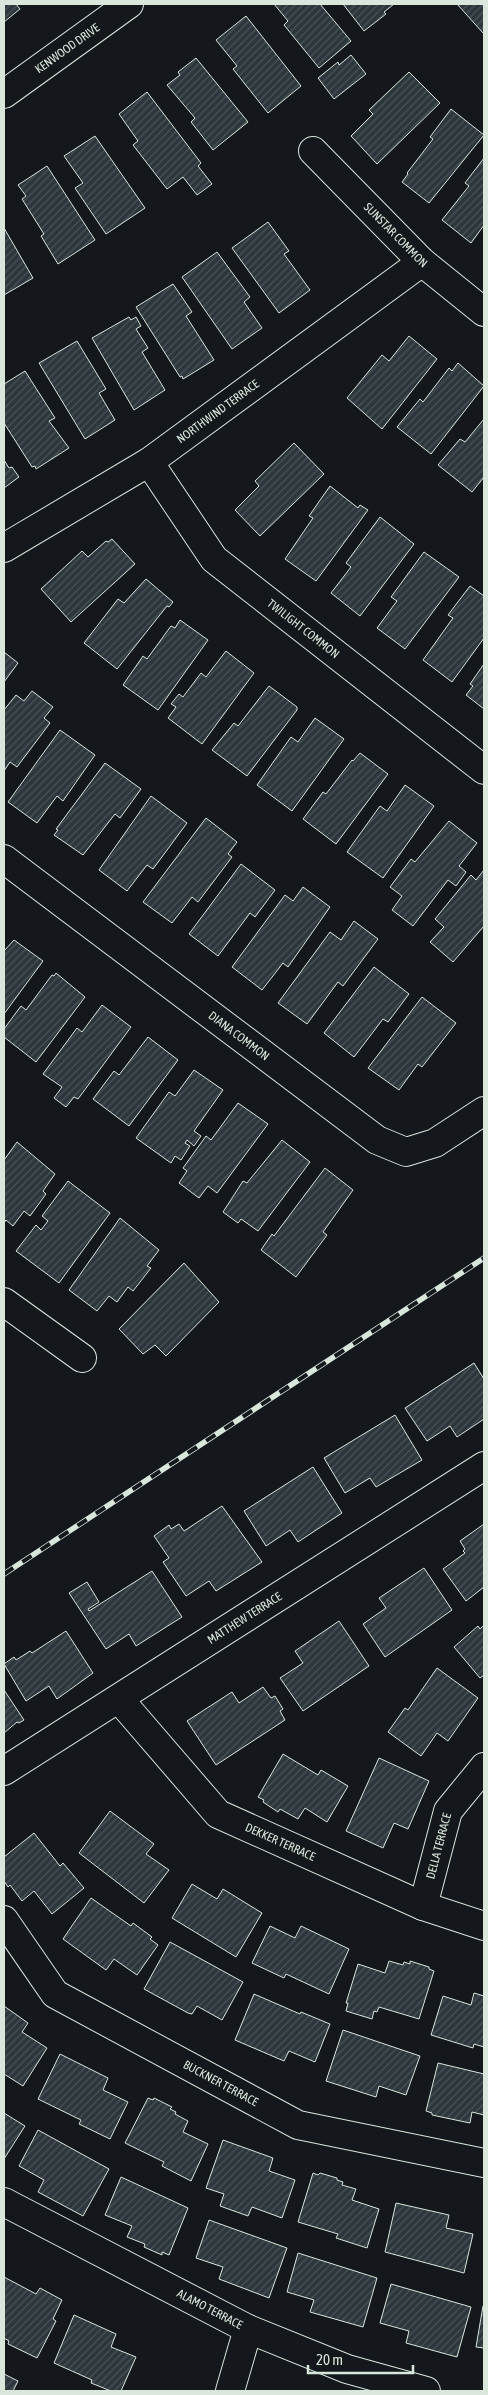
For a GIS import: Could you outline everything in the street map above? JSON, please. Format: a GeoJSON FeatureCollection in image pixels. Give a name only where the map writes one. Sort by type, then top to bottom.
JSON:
{"type":"FeatureCollection","features":[{"type":"Feature","properties":{"kind":"street","name":"KENWOOD DRIVE"},"geometry":{"type":"LineString","coordinates":[[4,94],[130,4]]}},
{"type":"Feature","properties":{"kind":"street","name":"SUNSTAR COMMON"},"geometry":{"type":"LineString","coordinates":[[312,151],[422,262],[484,312]]}},
{"type":"Feature","properties":{"kind":"street","name":"NORTHWIND TERRACE"},"geometry":{"type":"LineString","coordinates":[[4,548],[149,462],[422,262]]}},
{"type":"Feature","properties":{"kind":"street","name":"TWILIGHT COMMON"},"geometry":{"type":"LineString","coordinates":[[149,462],[214,559],[484,770]]}},
{"type":"Feature","properties":{"kind":"street","name":"DIANA COMMON"},"geometry":{"type":"LineString","coordinates":[[4,859],[377,1140],[406,1152],[435,1143],[484,1111]]}},
{"type":"Feature","properties":{"kind":"street"},"geometry":{"type":"LineString","coordinates":[[4,1302],[82,1358]]}},
{"type":"Feature","properties":{"kind":"street","name":"MATTHEW TERRACE"},"geometry":{"type":"LineString","coordinates":[[4,1771],[484,1466]]}},
{"type":"Feature","properties":{"kind":"street","name":"DEKKER TERRACE"},"geometry":{"type":"LineString","coordinates":[[119,1699],[218,1814],[423,1906],[484,1926]]}},
{"type":"Feature","properties":{"kind":"street","name":"DELLA TERRACE"},"geometry":{"type":"LineString","coordinates":[[423,1906],[448,1811],[484,1767]]}},
{"type":"Feature","properties":{"kind":"street","name":"BUCKNER TERRACE"},"geometry":{"type":"LineString","coordinates":[[4,1920],[55,1994],[298,2124],[484,2162]]}},
{"type":"Feature","properties":{"kind":"street","name":"ALAMO TERRACE"},"geometry":{"type":"LineString","coordinates":[[4,2202],[248,2329],[347,2369],[426,2391]]}},
{"type":"Feature","properties":{"kind":"street"},"geometry":{"type":"LineString","coordinates":[[230,2391],[248,2329]]}},
{"type":"Feature","properties":{"kind":"building"},"geometry":{"type":"Polygon","coordinates":[[[4,4],[16,4],[20,9],[4,22],[4,4]]]}},
{"type":"Feature","properties":{"kind":"building"},"geometry":{"type":"Polygon","coordinates":[[[274,4],[320,4],[351,41],[319,68],[284,25],[288,21],[274,4]]]}},
{"type":"Feature","properties":{"kind":"building"},"geometry":{"type":"Polygon","coordinates":[[[343,4],[394,4],[384,12],[386,14],[364,31],[343,4]]]}},
{"type":"Feature","properties":{"kind":"building"},"geometry":{"type":"Polygon","coordinates":[[[457,4],[484,4],[483,33],[457,4]]]}},
{"type":"Feature","properties":{"kind":"building"},"geometry":{"type":"Polygon","coordinates":[[[246,16],[301,86],[268,113],[233,69],[237,66],[216,40],[246,16]]]}},
{"type":"Feature","properties":{"kind":"building"},"geometry":{"type":"Polygon","coordinates":[[[351,55],[366,74],[334,99],[318,78],[338,62],[339,65],[351,55]]]}},
{"type":"Feature","properties":{"kind":"building"},"geometry":{"type":"Polygon","coordinates":[[[196,58],[248,122],[213,150],[191,122],[195,118],[167,85],[180,75],[178,72],[196,58]]]}},
{"type":"Feature","properties":{"kind":"building"},"geometry":{"type":"Polygon","coordinates":[[[409,72],[440,103],[377,164],[351,136],[373,114],[369,110],[409,72]]]}},
{"type":"Feature","properties":{"kind":"building"},"geometry":{"type":"Polygon","coordinates":[[[147,92],[201,163],[198,166],[212,184],[197,195],[183,177],[167,189],[133,145],[138,141],[119,114],[147,92]]]}},
{"type":"Feature","properties":{"kind":"building"},"geometry":{"type":"Polygon","coordinates":[[[451,109],[484,135],[429,203],[402,182],[433,139],[430,137],[451,109]]]}},
{"type":"Feature","properties":{"kind":"building"},"geometry":{"type":"Polygon","coordinates":[[[95,136],[145,208],[106,234],[75,188],[83,183],[64,156],[95,136]]]}},
{"type":"Feature","properties":{"kind":"building"},"geometry":{"type":"Polygon","coordinates":[[[484,158],[484,225],[471,243],[442,220],[469,186],[465,183],[484,158]]]}},
{"type":"Feature","properties":{"kind":"building"},"geometry":{"type":"Polygon","coordinates":[[[47,166],[95,240],[58,264],[41,236],[44,234],[22,199],[26,196],[18,185],[47,166]]]}},
{"type":"Feature","properties":{"kind":"building"},"geometry":{"type":"Polygon","coordinates":[[[268,222],[289,251],[284,254],[310,290],[279,313],[232,248],[268,222]]]}},
{"type":"Feature","properties":{"kind":"building"},"geometry":{"type":"Polygon","coordinates":[[[4,228],[33,278],[4,295],[4,228]]]}},
{"type":"Feature","properties":{"kind":"building"},"geometry":{"type":"Polygon","coordinates":[[[217,252],[250,297],[244,302],[262,328],[232,349],[182,277],[217,252]]]}},
{"type":"Feature","properties":{"kind":"building"},"geometry":{"type":"Polygon","coordinates":[[[173,284],[192,312],[186,316],[214,360],[183,379],[136,307],[173,284]]]}},
{"type":"Feature","properties":{"kind":"building"},"geometry":{"type":"Polygon","coordinates":[[[129,317],[131,320],[136,317],[141,326],[136,329],[148,348],[142,352],[165,390],[134,410],[92,338],[129,317]]]}},
{"type":"Feature","properties":{"kind":"building"},"geometry":{"type":"Polygon","coordinates":[[[409,336],[437,359],[382,429],[347,398],[382,355],[389,361],[409,336]]]}},
{"type":"Feature","properties":{"kind":"building"},"geometry":{"type":"Polygon","coordinates":[[[77,341],[106,389],[99,393],[115,420],[85,439],[39,363],[77,341]]]}},
{"type":"Feature","properties":{"kind":"building"},"geometry":{"type":"Polygon","coordinates":[[[458,363],[484,386],[431,454],[397,427],[420,399],[423,402],[449,368],[452,371],[458,363]]]}},
{"type":"Feature","properties":{"kind":"building"},"geometry":{"type":"Polygon","coordinates":[[[25,371],[55,418],[49,421],[69,448],[36,469],[35,466],[32,467],[4,423],[4,384],[25,371]]]}},
{"type":"Feature","properties":{"kind":"building"},"geometry":{"type":"Polygon","coordinates":[[[484,419],[484,477],[472,492],[438,465],[460,439],[465,442],[484,419]]]}},
{"type":"Feature","properties":{"kind":"building"},"geometry":{"type":"Polygon","coordinates":[[[294,443],[324,474],[260,536],[235,510],[259,486],[255,481],[294,443]]]}},
{"type":"Feature","properties":{"kind":"building"},"geometry":{"type":"Polygon","coordinates":[[[4,460],[9,468],[12,467],[19,477],[4,488],[4,460]]]}},
{"type":"Feature","properties":{"kind":"building"},"geometry":{"type":"Polygon","coordinates":[[[330,486],[358,508],[360,505],[368,510],[316,581],[285,559],[313,518],[309,516],[330,486]]]}},
{"type":"Feature","properties":{"kind":"building"},"geometry":{"type":"Polygon","coordinates":[[[380,517],[414,544],[360,616],[331,593],[351,567],[346,563],[380,517]]]}},
{"type":"Feature","properties":{"kind":"building"},"geometry":{"type":"Polygon","coordinates":[[[112,539],[135,564],[71,622],[41,589],[82,551],[88,557],[106,541],[108,542],[112,539]]]}},
{"type":"Feature","properties":{"kind":"building"},"geometry":{"type":"Polygon","coordinates":[[[424,552],[459,577],[405,649],[377,628],[397,601],[391,597],[424,552]]]}},
{"type":"Feature","properties":{"kind":"building"},"geometry":{"type":"Polygon","coordinates":[[[146,579],[173,602],[169,607],[167,606],[117,669],[84,643],[118,599],[124,603],[146,579]]]}},
{"type":"Feature","properties":{"kind":"building"},"geometry":{"type":"Polygon","coordinates":[[[470,586],[484,596],[484,638],[452,682],[423,660],[453,618],[448,615],[470,586]]]}},
{"type":"Feature","properties":{"kind":"building"},"geometry":{"type":"Polygon","coordinates":[[[180,620],[208,640],[158,710],[123,685],[143,656],[147,659],[171,626],[175,628],[180,620]]]}},
{"type":"Feature","properties":{"kind":"building"},"geometry":{"type":"Polygon","coordinates":[[[226,651],[254,673],[202,744],[168,718],[176,707],[171,704],[179,694],[183,697],[201,673],[206,677],[226,651]]]}},
{"type":"Feature","properties":{"kind":"building"},"geometry":{"type":"Polygon","coordinates":[[[4,652],[18,663],[4,682],[4,652]]]}},
{"type":"Feature","properties":{"kind":"building"},"geometry":{"type":"Polygon","coordinates":[[[484,664],[484,709],[466,695],[473,686],[470,684],[484,664]]]}},
{"type":"Feature","properties":{"kind":"building"},"geometry":{"type":"Polygon","coordinates":[[[269,686],[297,707],[297,710],[247,776],[212,750],[234,723],[238,726],[269,686]]]}},
{"type":"Feature","properties":{"kind":"building"},"geometry":{"type":"Polygon","coordinates":[[[32,691],[53,707],[44,718],[50,723],[17,767],[10,762],[4,771],[4,710],[16,695],[24,701],[32,691]]]}},
{"type":"Feature","properties":{"kind":"building"},"geometry":{"type":"Polygon","coordinates":[[[315,718],[344,739],[292,811],[257,785],[291,737],[298,742],[315,718]]]}},
{"type":"Feature","properties":{"kind":"building"},"geometry":{"type":"Polygon","coordinates":[[[60,730],[95,755],[63,801],[57,796],[37,823],[8,802],[60,730]]]}},
{"type":"Feature","properties":{"kind":"building"},"geometry":{"type":"Polygon","coordinates":[[[360,753],[388,774],[336,844],[303,819],[323,792],[326,794],[352,760],[360,753]]]}},
{"type":"Feature","properties":{"kind":"building"},"geometry":{"type":"Polygon","coordinates":[[[105,763],[141,789],[120,818],[115,814],[83,855],[54,835],[58,830],[56,829],[105,763]]]}},
{"type":"Feature","properties":{"kind":"building"},"geometry":{"type":"Polygon","coordinates":[[[405,785],[434,806],[383,878],[347,852],[380,806],[387,811],[405,785]]]}},
{"type":"Feature","properties":{"kind":"building"},"geometry":{"type":"Polygon","coordinates":[[[151,796],[187,823],[153,869],[147,865],[127,891],[99,870],[151,796]]]}},
{"type":"Feature","properties":{"kind":"building"},"geometry":{"type":"Polygon","coordinates":[[[206,818],[237,842],[228,854],[232,857],[198,902],[192,897],[172,923],[143,902],[206,818]]]}},
{"type":"Feature","properties":{"kind":"building"},"geometry":{"type":"Polygon","coordinates":[[[449,821],[477,843],[459,866],[466,872],[456,886],[448,880],[413,926],[392,910],[402,896],[390,887],[411,859],[415,862],[449,821]]]}},
{"type":"Feature","properties":{"kind":"building"},"geometry":{"type":"Polygon","coordinates":[[[241,864],[275,890],[255,917],[250,913],[218,956],[189,934],[241,864]]]}},
{"type":"Feature","properties":{"kind":"building"},"geometry":{"type":"Polygon","coordinates":[[[484,870],[484,926],[453,962],[430,942],[444,927],[435,919],[471,875],[476,880],[484,870]]]}},
{"type":"Feature","properties":{"kind":"building"},"geometry":{"type":"Polygon","coordinates":[[[303,887],[330,907],[288,967],[283,963],[262,990],[232,967],[285,895],[293,901],[303,887]]]}},
{"type":"Feature","properties":{"kind":"building"},"geometry":{"type":"Polygon","coordinates":[[[354,921],[378,939],[343,986],[338,982],[307,1024],[278,1003],[330,932],[341,940],[354,921]]]}},
{"type":"Feature","properties":{"kind":"building"},"geometry":{"type":"Polygon","coordinates":[[[14,940],[43,961],[4,1014],[4,951],[14,940]]]}},
{"type":"Feature","properties":{"kind":"building"},"geometry":{"type":"Polygon","coordinates":[[[374,967],[409,994],[388,1022],[383,1019],[354,1057],[324,1033],[374,967]]]}},
{"type":"Feature","properties":{"kind":"building"},"geometry":{"type":"Polygon","coordinates":[[[56,973],[85,997],[36,1062],[4,1037],[4,1029],[21,1006],[26,1010],[52,975],[54,976],[56,973]]]}},
{"type":"Feature","properties":{"kind":"building"},"geometry":{"type":"Polygon","coordinates":[[[422,997],[456,1023],[422,1067],[418,1064],[399,1090],[368,1068],[422,997]]]}},
{"type":"Feature","properties":{"kind":"building"},"geometry":{"type":"Polygon","coordinates":[[[102,1005],[131,1027],[78,1099],[74,1097],[66,1107],[54,1098],[62,1087],[43,1074],[77,1028],[82,1032],[102,1005]]]}},
{"type":"Feature","properties":{"kind":"building"},"geometry":{"type":"Polygon","coordinates":[[[148,1037],[178,1060],[129,1126],[93,1099],[114,1071],[119,1075],[148,1037]]]}},
{"type":"Feature","properties":{"kind":"building"},"geometry":{"type":"Polygon","coordinates":[[[194,1070],[223,1090],[194,1131],[201,1136],[194,1146],[187,1140],[185,1143],[190,1146],[181,1160],[175,1156],[171,1163],[136,1138],[169,1092],[175,1096],[194,1070]]]}},
{"type":"Feature","properties":{"kind":"building"},"geometry":{"type":"Polygon","coordinates":[[[238,1103],[268,1124],[217,1193],[208,1186],[199,1198],[179,1183],[187,1171],[183,1168],[206,1136],[211,1140],[238,1103]]]}},
{"type":"Feature","properties":{"kind":"building"},"geometry":{"type":"Polygon","coordinates":[[[282,1140],[310,1162],[258,1231],[241,1219],[238,1223],[223,1212],[243,1181],[247,1183],[282,1140]]]}},
{"type":"Feature","properties":{"kind":"building"},"geometry":{"type":"Polygon","coordinates":[[[17,1142],[55,1174],[43,1191],[46,1194],[30,1216],[24,1211],[13,1226],[6,1220],[4,1223],[4,1160],[17,1142]]]}},
{"type":"Feature","properties":{"kind":"building"},"geometry":{"type":"Polygon","coordinates":[[[325,1168],[353,1190],[323,1232],[327,1235],[296,1277],[261,1250],[272,1234],[274,1236],[325,1168]]]}},
{"type":"Feature","properties":{"kind":"building"},"geometry":{"type":"Polygon","coordinates":[[[68,1181],[110,1213],[59,1283],[16,1251],[36,1225],[41,1230],[48,1221],[42,1216],[68,1181]]]}},
{"type":"Feature","properties":{"kind":"building"},"geometry":{"type":"Polygon","coordinates":[[[120,1218],[159,1250],[147,1266],[151,1268],[133,1291],[128,1287],[117,1302],[109,1296],[97,1311],[69,1290],[120,1218]]]}},
{"type":"Feature","properties":{"kind":"building"},"geometry":{"type":"Polygon","coordinates":[[[184,1263],[219,1302],[166,1356],[155,1345],[143,1354],[119,1329],[184,1263]]]}},
{"type":"Feature","properties":{"kind":"building"},"geometry":{"type":"Polygon","coordinates":[[[474,1363],[484,1379],[484,1419],[457,1437],[450,1426],[427,1441],[405,1408],[474,1363]]]}},
{"type":"Feature","properties":{"kind":"building"},"geometry":{"type":"Polygon","coordinates":[[[395,1415],[422,1460],[376,1487],[370,1478],[345,1493],[324,1458],[395,1415]]]}},
{"type":"Feature","properties":{"kind":"building"},"geometry":{"type":"Polygon","coordinates":[[[313,1467],[342,1513],[298,1542],[290,1530],[266,1546],[244,1511],[313,1467]]]}},
{"type":"Feature","properties":{"kind":"building"},"geometry":{"type":"Polygon","coordinates":[[[222,1506],[262,1562],[216,1591],[209,1581],[186,1596],[163,1562],[169,1558],[154,1536],[169,1525],[171,1529],[179,1524],[184,1531],[222,1506]]]}},
{"type":"Feature","properties":{"kind":"building"},"geometry":{"type":"Polygon","coordinates":[[[484,1524],[484,1587],[466,1601],[443,1569],[465,1553],[463,1551],[465,1549],[460,1541],[484,1524]]]}},
{"type":"Feature","properties":{"kind":"building"},"geometry":{"type":"Polygon","coordinates":[[[424,1568],[452,1610],[385,1657],[363,1624],[386,1608],[379,1598],[424,1568]]]}},
{"type":"Feature","properties":{"kind":"building"},"geometry":{"type":"Polygon","coordinates":[[[152,1571],[182,1617],[136,1646],[129,1634],[106,1649],[69,1593],[87,1582],[99,1602],[88,1609],[89,1611],[152,1571]]]}},
{"type":"Feature","properties":{"kind":"building"},"geometry":{"type":"Polygon","coordinates":[[[339,1621],[369,1666],[303,1711],[280,1678],[303,1663],[295,1651],[339,1621]]]}},
{"type":"Feature","properties":{"kind":"building"},"geometry":{"type":"Polygon","coordinates":[[[484,1625],[484,1675],[480,1678],[454,1647],[478,1626],[480,1629],[484,1625]]]}},
{"type":"Feature","properties":{"kind":"building"},"geometry":{"type":"Polygon","coordinates":[[[66,1631],[93,1673],[57,1699],[49,1686],[26,1701],[4,1664],[14,1657],[16,1660],[30,1651],[32,1653],[66,1631]]]}},
{"type":"Feature","properties":{"kind":"building"},"geometry":{"type":"Polygon","coordinates":[[[437,1668],[478,1698],[448,1741],[437,1733],[421,1756],[388,1732],[405,1708],[408,1710],[437,1668]]]}},
{"type":"Feature","properties":{"kind":"building"},"geometry":{"type":"Polygon","coordinates":[[[263,1687],[271,1698],[275,1696],[283,1709],[280,1711],[285,1720],[216,1765],[187,1721],[232,1692],[239,1703],[263,1687]]]}},
{"type":"Feature","properties":{"kind":"building"},"geometry":{"type":"Polygon","coordinates":[[[4,1690],[24,1720],[19,1723],[17,1722],[4,1733],[4,1690]]]}},
{"type":"Feature","properties":{"kind":"building"},"geometry":{"type":"Polygon","coordinates":[[[283,1754],[318,1775],[321,1770],[348,1786],[327,1822],[305,1808],[298,1819],[280,1809],[278,1812],[258,1797],[283,1754]]]}},
{"type":"Feature","properties":{"kind":"building"},"geometry":{"type":"Polygon","coordinates":[[[379,1758],[429,1781],[408,1829],[394,1823],[383,1848],[346,1831],[379,1758]]]}},
{"type":"Feature","properties":{"kind":"building"},"geometry":{"type":"Polygon","coordinates":[[[110,1811],[154,1844],[146,1854],[169,1870],[144,1903],[79,1853],[110,1811]]]}},
{"type":"Feature","properties":{"kind":"building"},"geometry":{"type":"Polygon","coordinates":[[[34,1833],[60,1866],[63,1863],[84,1888],[52,1914],[34,1891],[22,1901],[10,1885],[8,1887],[4,1881],[4,1857],[34,1833]]]}},
{"type":"Feature","properties":{"kind":"building"},"geometry":{"type":"Polygon","coordinates":[[[192,1884],[217,1899],[223,1889],[262,1913],[236,1957],[172,1918],[192,1884]]]}},
{"type":"Feature","properties":{"kind":"building"},"geometry":{"type":"Polygon","coordinates":[[[91,1898],[131,1926],[133,1923],[152,1937],[150,1939],[158,1945],[137,1975],[114,1959],[106,1970],[63,1939],[91,1898]]]}},
{"type":"Feature","properties":{"kind":"building"},"geometry":{"type":"Polygon","coordinates":[[[270,1926],[295,1938],[301,1926],[349,1949],[329,1994],[286,1974],[284,1978],[252,1963],[270,1926]]]}},
{"type":"Feature","properties":{"kind":"building"},"geometry":{"type":"Polygon","coordinates":[[[170,1942],[243,1982],[222,2020],[197,2006],[192,2014],[188,2013],[144,1989],[170,1942]]]}},
{"type":"Feature","properties":{"kind":"building"},"geometry":{"type":"Polygon","coordinates":[[[389,1961],[403,1965],[404,1962],[410,1964],[410,1961],[429,1967],[429,1969],[434,1971],[419,2019],[379,2007],[377,2012],[374,2011],[372,2019],[346,2011],[348,2003],[346,2003],[358,1964],[385,1973],[389,1961]]]}},
{"type":"Feature","properties":{"kind":"building"},"geometry":{"type":"Polygon","coordinates":[[[474,1993],[484,1996],[484,2047],[474,2044],[473,2048],[431,2035],[443,1996],[471,2005],[474,1993]]]}},
{"type":"Feature","properties":{"kind":"building"},"geometry":{"type":"Polygon","coordinates":[[[254,1994],[300,2014],[301,2012],[330,2024],[315,2062],[289,2051],[284,2061],[235,2040],[254,1994]]]}},
{"type":"Feature","properties":{"kind":"building"},"geometry":{"type":"Polygon","coordinates":[[[4,2006],[28,2023],[22,2032],[47,2048],[23,2086],[4,2074],[4,2006]]]}},
{"type":"Feature","properties":{"kind":"building"},"geometry":{"type":"Polygon","coordinates":[[[343,2030],[420,2056],[406,2095],[379,2086],[376,2097],[326,2081],[343,2030]]]}},
{"type":"Feature","properties":{"kind":"building"},"geometry":{"type":"Polygon","coordinates":[[[60,2054],[108,2078],[103,2090],[128,2102],[110,2139],[79,2124],[81,2120],[38,2099],[60,2054]]]}},
{"type":"Feature","properties":{"kind":"building"},"geometry":{"type":"Polygon","coordinates":[[[438,2063],[484,2074],[484,2115],[472,2112],[470,2123],[432,2115],[432,2113],[426,2111],[438,2063]]]}},
{"type":"Feature","properties":{"kind":"building"},"geometry":{"type":"Polygon","coordinates":[[[148,2098],[153,2100],[154,2098],[172,2107],[170,2109],[176,2112],[175,2114],[188,2121],[183,2132],[208,2144],[191,2181],[162,2166],[164,2162],[125,2143],[148,2098]]]}},
{"type":"Feature","properties":{"kind":"building"},"geometry":{"type":"Polygon","coordinates":[[[4,2113],[25,2126],[4,2159],[4,2113]]]}},
{"type":"Feature","properties":{"kind":"building"},"geometry":{"type":"Polygon","coordinates":[[[38,2130],[109,2169],[83,2216],[38,2192],[44,2180],[19,2166],[38,2130]]]}},
{"type":"Feature","properties":{"kind":"building"},"geometry":{"type":"Polygon","coordinates":[[[223,2140],[273,2158],[269,2171],[295,2180],[282,2218],[252,2207],[248,2216],[220,2206],[224,2194],[206,2188],[223,2140]]]}},
{"type":"Feature","properties":{"kind":"building"},"geometry":{"type":"Polygon","coordinates":[[[313,2173],[337,2178],[337,2180],[343,2182],[342,2185],[356,2189],[352,2200],[379,2209],[367,2248],[336,2238],[338,2234],[298,2222],[313,2173]]]}},
{"type":"Feature","properties":{"kind":"building"},"geometry":{"type":"Polygon","coordinates":[[[121,2177],[188,2208],[169,2255],[162,2252],[162,2255],[144,2247],[145,2244],[127,2237],[132,2226],[105,2215],[121,2177]]]}},
{"type":"Feature","properties":{"kind":"building"},"geometry":{"type":"Polygon","coordinates":[[[396,2203],[449,2215],[446,2228],[473,2234],[464,2273],[385,2252],[396,2203]]]}},
{"type":"Feature","properties":{"kind":"building"},"geometry":{"type":"Polygon","coordinates":[[[209,2220],[287,2248],[269,2298],[219,2279],[223,2267],[196,2258],[209,2220]]]}},
{"type":"Feature","properties":{"kind":"building"},"geometry":{"type":"Polygon","coordinates":[[[298,2253],[377,2278],[363,2327],[310,2312],[314,2300],[287,2292],[298,2253]]]}},
{"type":"Feature","properties":{"kind":"building"},"geometry":{"type":"Polygon","coordinates":[[[4,2277],[36,2294],[40,2288],[62,2300],[53,2319],[56,2321],[37,2358],[8,2344],[9,2341],[4,2338],[4,2277]]]}},
{"type":"Feature","properties":{"kind":"building"},"geometry":{"type":"Polygon","coordinates":[[[391,2284],[471,2307],[457,2357],[406,2343],[409,2331],[380,2323],[391,2284]]]}},
{"type":"Feature","properties":{"kind":"building"},"geometry":{"type":"Polygon","coordinates":[[[484,2307],[484,2348],[476,2347],[484,2307]]]}},
{"type":"Feature","properties":{"kind":"building"},"geometry":{"type":"Polygon","coordinates":[[[74,2315],[116,2334],[111,2347],[136,2357],[121,2391],[111,2391],[91,2383],[92,2380],[54,2363],[74,2315]]]}},
{"type":"Feature","properties":{"kind":"building"},"geometry":{"type":"Polygon","coordinates":[[[4,2374],[18,2381],[13,2391],[4,2391],[4,2374]]]}},
{"type":"Feature","properties":{"kind":"railway"},"geometry":{"type":"LineString","coordinates":[[4,1574],[484,1258]]}}]}
